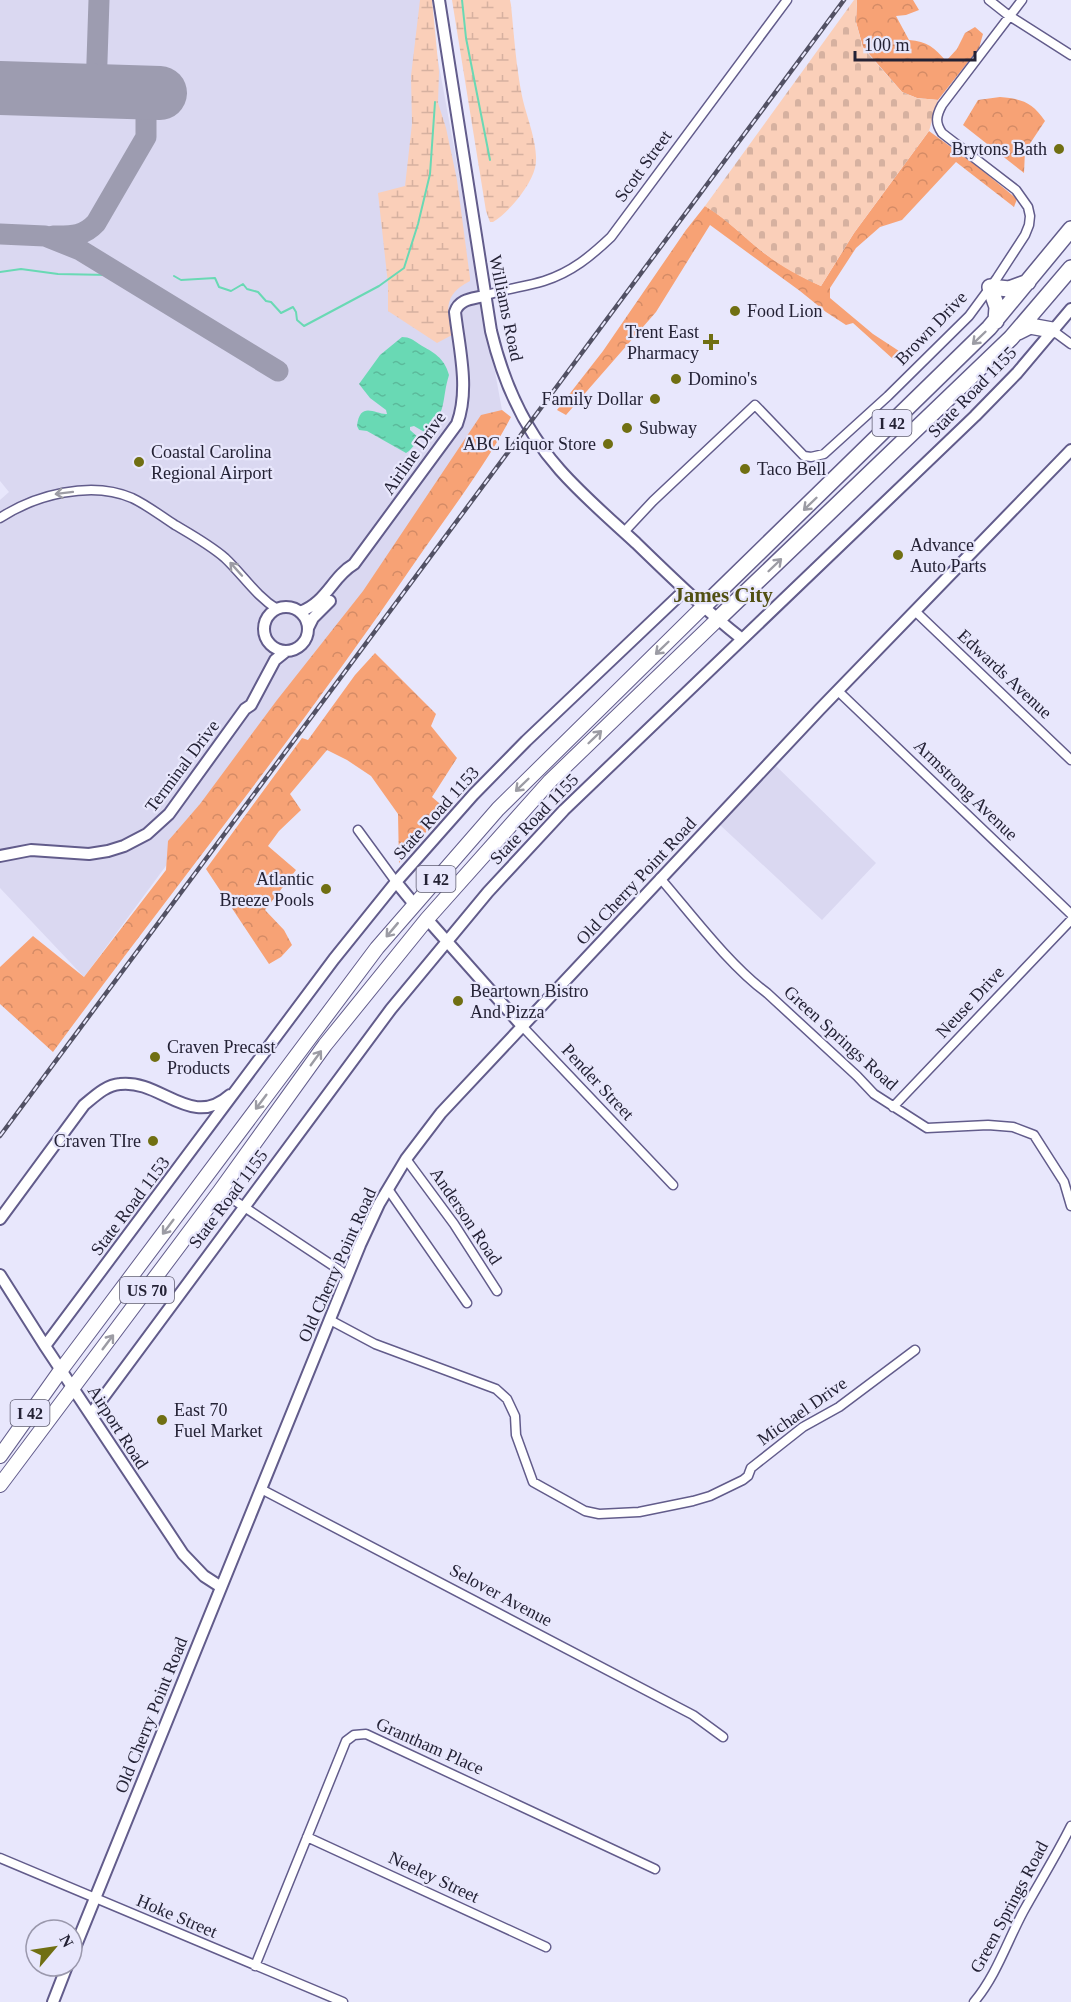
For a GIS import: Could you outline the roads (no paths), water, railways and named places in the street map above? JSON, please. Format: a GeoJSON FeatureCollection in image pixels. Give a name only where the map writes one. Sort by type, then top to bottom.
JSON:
{"type":"FeatureCollection","features":[{"type":"Feature","properties":{"kind":"highway","name":"I 42"},"geometry":{"type":"LineString","coordinates":[[0,1456],[61,1370],[377,948],[414,904],[498,809],[996,321],[1071,229]]}},
{"type":"Feature","properties":{"kind":"highway","name":"US 70"},"geometry":{"type":"LineString","coordinates":[[0,1485],[220,1191],[325,1045],[427,919],[549,781],[1011,338],[1071,268]]}},
{"type":"Feature","properties":{"kind":"highway"},"geometry":{"type":"LineString","coordinates":[[996,321],[997,307],[990,287],[1009,289],[1028,282]]}},
{"type":"Feature","properties":{"kind":"highway"},"geometry":{"type":"LineString","coordinates":[[1048,294],[1044,308],[1052,330]]}},
{"type":"Feature","properties":{"kind":"highway"},"geometry":{"type":"LineString","coordinates":[[1011,338],[1030,326],[1052,330]]}},
{"type":"Feature","properties":{"kind":"street","name":"Williams Road"},"geometry":{"type":"LineString","coordinates":[[439,0],[484,296],[496,354],[517,405],[558,468],[703,607],[742,639]]}},
{"type":"Feature","properties":{"kind":"street","name":"Scott Street"},"geometry":{"type":"LineString","coordinates":[[484,296],[504,289],[545,281],[582,263],[611,237],[787,0]]}},
{"type":"Feature","properties":{"kind":"street"},"geometry":{"type":"LineString","coordinates":[[989,0],[1071,55]]}},
{"type":"Feature","properties":{"kind":"street","name":"Brown Drive"},"geometry":{"type":"LineString","coordinates":[[624,532],[653,501],[755,405],[804,456],[824,454],[969,316],[1025,235],[1030,216],[1028,207],[1016,190],[942,133],[937,117],[942,105],[1022,0]]}},
{"type":"Feature","properties":{"kind":"street","name":"Airline Drive"},"geometry":{"type":"LineString","coordinates":[[354,564],[457,424],[462,412],[463,394],[455,312],[461,302],[484,296]]}},
{"type":"Feature","properties":{"kind":"street","name":"State Road 1155"},"geometry":{"type":"LineString","coordinates":[[91,1414],[384,1018],[445,941],[521,854],[564,810],[975,416],[1017,373],[1071,309]]}},
{"type":"Feature","properties":{"kind":"street"},"geometry":{"type":"LineString","coordinates":[[1052,330],[1071,344]]}},
{"type":"Feature","properties":{"kind":"street","name":"Old Cherry Point Road"},"geometry":{"type":"LineString","coordinates":[[84,1926],[347,1275],[388,1189],[406,1159],[441,1113],[617,927],[660,878],[1071,450]]}},
{"type":"Feature","properties":{"kind":"street"},"geometry":{"type":"LineString","coordinates":[[0,518],[30,501],[56,494],[105,492],[125,496],[147,507],[220,554],[260,597],[278,609],[289,608],[300,612],[308,628]]}},
{"type":"Feature","properties":{"kind":"street"},"geometry":{"type":"LineString","coordinates":[[300,612],[327,595],[347,568],[354,564]]}},
{"type":"Feature","properties":{"kind":"street","name":"Terminal Drive"},"geometry":{"type":"LineString","coordinates":[[0,856],[31,850],[89,854],[124,846],[147,834],[169,814],[245,709],[251,705],[275,660],[285,652],[299,647],[308,635],[308,628],[313,618],[353,573],[354,564]]}},
{"type":"Feature","properties":{"kind":"street","name":"State Road 1153"},"geometry":{"type":"LineString","coordinates":[[45,1346],[334,959],[396,882],[473,795],[526,741],[685,590]]}},
{"type":"Feature","properties":{"kind":"street","name":"Terminal Drive"},"geometry":{"type":"LineString","coordinates":[[245,709],[245,702],[269,656],[269,644],[264,632],[267,618],[278,609]]}},
{"type":"Feature","properties":{"kind":"street","name":"Edwards Avenue"},"geometry":{"type":"LineString","coordinates":[[916,612],[1071,760]]}},
{"type":"Feature","properties":{"kind":"street"},"geometry":{"type":"LineString","coordinates":[[269,644],[285,652]]}},
{"type":"Feature","properties":{"kind":"street","name":"Armstrong Avenue"},"geometry":{"type":"LineString","coordinates":[[838,691],[1071,914]]}},
{"type":"Feature","properties":{"kind":"street"},"geometry":{"type":"LineString","coordinates":[[358,830],[414,904]]}},
{"type":"Feature","properties":{"kind":"street","name":"Green Springs Road"},"geometry":{"type":"LineString","coordinates":[[660,878],[753,983],[767,993],[874,1094],[927,1128],[988,1125],[1013,1127],[1034,1135],[1064,1182],[1071,1206]]}},
{"type":"Feature","properties":{"kind":"street","name":"Pender Street"},"geometry":{"type":"LineString","coordinates":[[427,919],[522,1026],[673,1185]]}},
{"type":"Feature","properties":{"kind":"street","name":"Neuse Drive"},"geometry":{"type":"LineString","coordinates":[[893,1107],[1071,920]]}},
{"type":"Feature","properties":{"kind":"street","name":"State Road 1153"},"geometry":{"type":"LineString","coordinates":[[0,1219],[84,1105],[101,1090],[119,1084],[142,1084],[182,1105],[198,1107],[210,1106],[227,1098],[241,1084]]}},
{"type":"Feature","properties":{"kind":"street","name":"Anderson Road"},"geometry":{"type":"LineString","coordinates":[[406,1159],[454,1224],[497,1291]]}},
{"type":"Feature","properties":{"kind":"street"},"geometry":{"type":"LineString","coordinates":[[388,1189],[466,1303]]}},
{"type":"Feature","properties":{"kind":"street"},"geometry":{"type":"LineString","coordinates":[[220,1191],[347,1275]]}},
{"type":"Feature","properties":{"kind":"street","name":"Airport Road"},"geometry":{"type":"LineString","coordinates":[[0,1275],[183,1554],[204,1576],[221,1587]]}},
{"type":"Feature","properties":{"kind":"street","name":"Michael Drive"},"geometry":{"type":"LineString","coordinates":[[330,1320],[375,1344],[496,1389],[507,1399],[515,1416],[516,1435],[533,1482],[585,1512],[599,1514],[639,1512],[693,1501],[734,1485],[748,1476],[751,1468],[803,1427],[839,1407],[915,1350]]}},
{"type":"Feature","properties":{"kind":"street","name":"Selover Avenue"},"geometry":{"type":"LineString","coordinates":[[261,1489],[693,1715],[723,1737]]}},
{"type":"Feature","properties":{"kind":"street","name":"Grantham Place"},"geometry":{"type":"LineString","coordinates":[[255,1966],[346,1741],[354,1735],[366,1734],[655,1869]]}},
{"type":"Feature","properties":{"kind":"street","name":"Green Springs Road"},"geometry":{"type":"LineString","coordinates":[[974,2002],[992,1974],[1071,1826]]}},
{"type":"Feature","properties":{"kind":"street","name":"Neeley Street"},"geometry":{"type":"LineString","coordinates":[[307,1837],[546,1947]]}},
{"type":"Feature","properties":{"kind":"street","name":"Hoke Street"},"geometry":{"type":"LineString","coordinates":[[0,1858],[343,2002]]}},
{"type":"Feature","properties":{"kind":"street"},"geometry":{"type":"LineString","coordinates":[[53,2002],[62,1978]]}},
{"type":"Feature","properties":{"kind":"water"},"geometry":{"type":"Polygon","coordinates":[[[402,337],[411,339],[438,356],[449,375],[443,406],[438,418],[426,433],[414,426],[410,427],[410,430],[420,439],[406,453],[367,431],[359,430],[357,426],[361,413],[365,411],[387,414],[386,410],[370,398],[359,384],[380,355],[402,337]]]}},
{"type":"Feature","properties":{"kind":"waterway"},"geometry":{"type":"LineString","coordinates":[[462,0],[466,38],[490,160]]}},
{"type":"Feature","properties":{"kind":"waterway"},"geometry":{"type":"LineString","coordinates":[[174,276],[181,280],[215,278],[219,287],[231,291],[243,284],[247,289],[258,292],[281,313],[293,307],[297,320],[304,326],[379,286],[404,268],[418,224],[430,174],[435,102]]}},
{"type":"Feature","properties":{"kind":"waterway"},"geometry":{"type":"LineString","coordinates":[[0,272],[21,269],[58,274],[109,275]]}},
{"type":"Feature","properties":{"kind":"railway"},"geometry":{"type":"LineString","coordinates":[[0,1136],[844,0]]}},
{"type":"Feature","properties":{"kind":"place","name":"Brytons Bath"},"geometry":{"type":"Point","coordinates":[1059,149]}},
{"type":"Feature","properties":{"kind":"place","name":"Food Lion"},"geometry":{"type":"Point","coordinates":[735,311]}},
{"type":"Feature","properties":{"kind":"place","name":"Trent East Pharmacy"},"geometry":{"type":"Point","coordinates":[711,342]}},
{"type":"Feature","properties":{"kind":"place","name":"Domino's"},"geometry":{"type":"Point","coordinates":[676,379]}},
{"type":"Feature","properties":{"kind":"place","name":"Family Dollar"},"geometry":{"type":"Point","coordinates":[655,399]}},
{"type":"Feature","properties":{"kind":"place","name":"Subway"},"geometry":{"type":"Point","coordinates":[627,428]}},
{"type":"Feature","properties":{"kind":"place","name":"ABC Liquor Store"},"geometry":{"type":"Point","coordinates":[608,444]}},
{"type":"Feature","properties":{"kind":"place","name":"Coastal Carolina Regional Airport"},"geometry":{"type":"Point","coordinates":[139,462]}},
{"type":"Feature","properties":{"kind":"place","name":"Taco Bell"},"geometry":{"type":"Point","coordinates":[745,469]}},
{"type":"Feature","properties":{"kind":"place","name":"Advance Auto Parts"},"geometry":{"type":"Point","coordinates":[898,555]}},
{"type":"Feature","properties":{"kind":"place","name":"Atlantic Breeze Pools"},"geometry":{"type":"Point","coordinates":[326,889]}},
{"type":"Feature","properties":{"kind":"place","name":"Beartown Bistro And Pizza"},"geometry":{"type":"Point","coordinates":[458,1001]}},
{"type":"Feature","properties":{"kind":"place","name":"Craven Precast Products"},"geometry":{"type":"Point","coordinates":[155,1057]}},
{"type":"Feature","properties":{"kind":"place","name":"Craven TIre"},"geometry":{"type":"Point","coordinates":[153,1141]}},
{"type":"Feature","properties":{"kind":"place","name":"East 70 Fuel Market"},"geometry":{"type":"Point","coordinates":[162,1420]}},
{"type":"Feature","properties":{"kind":"district","name":"James City"},"geometry":{"type":"Point","coordinates":[723,595]}}]}
